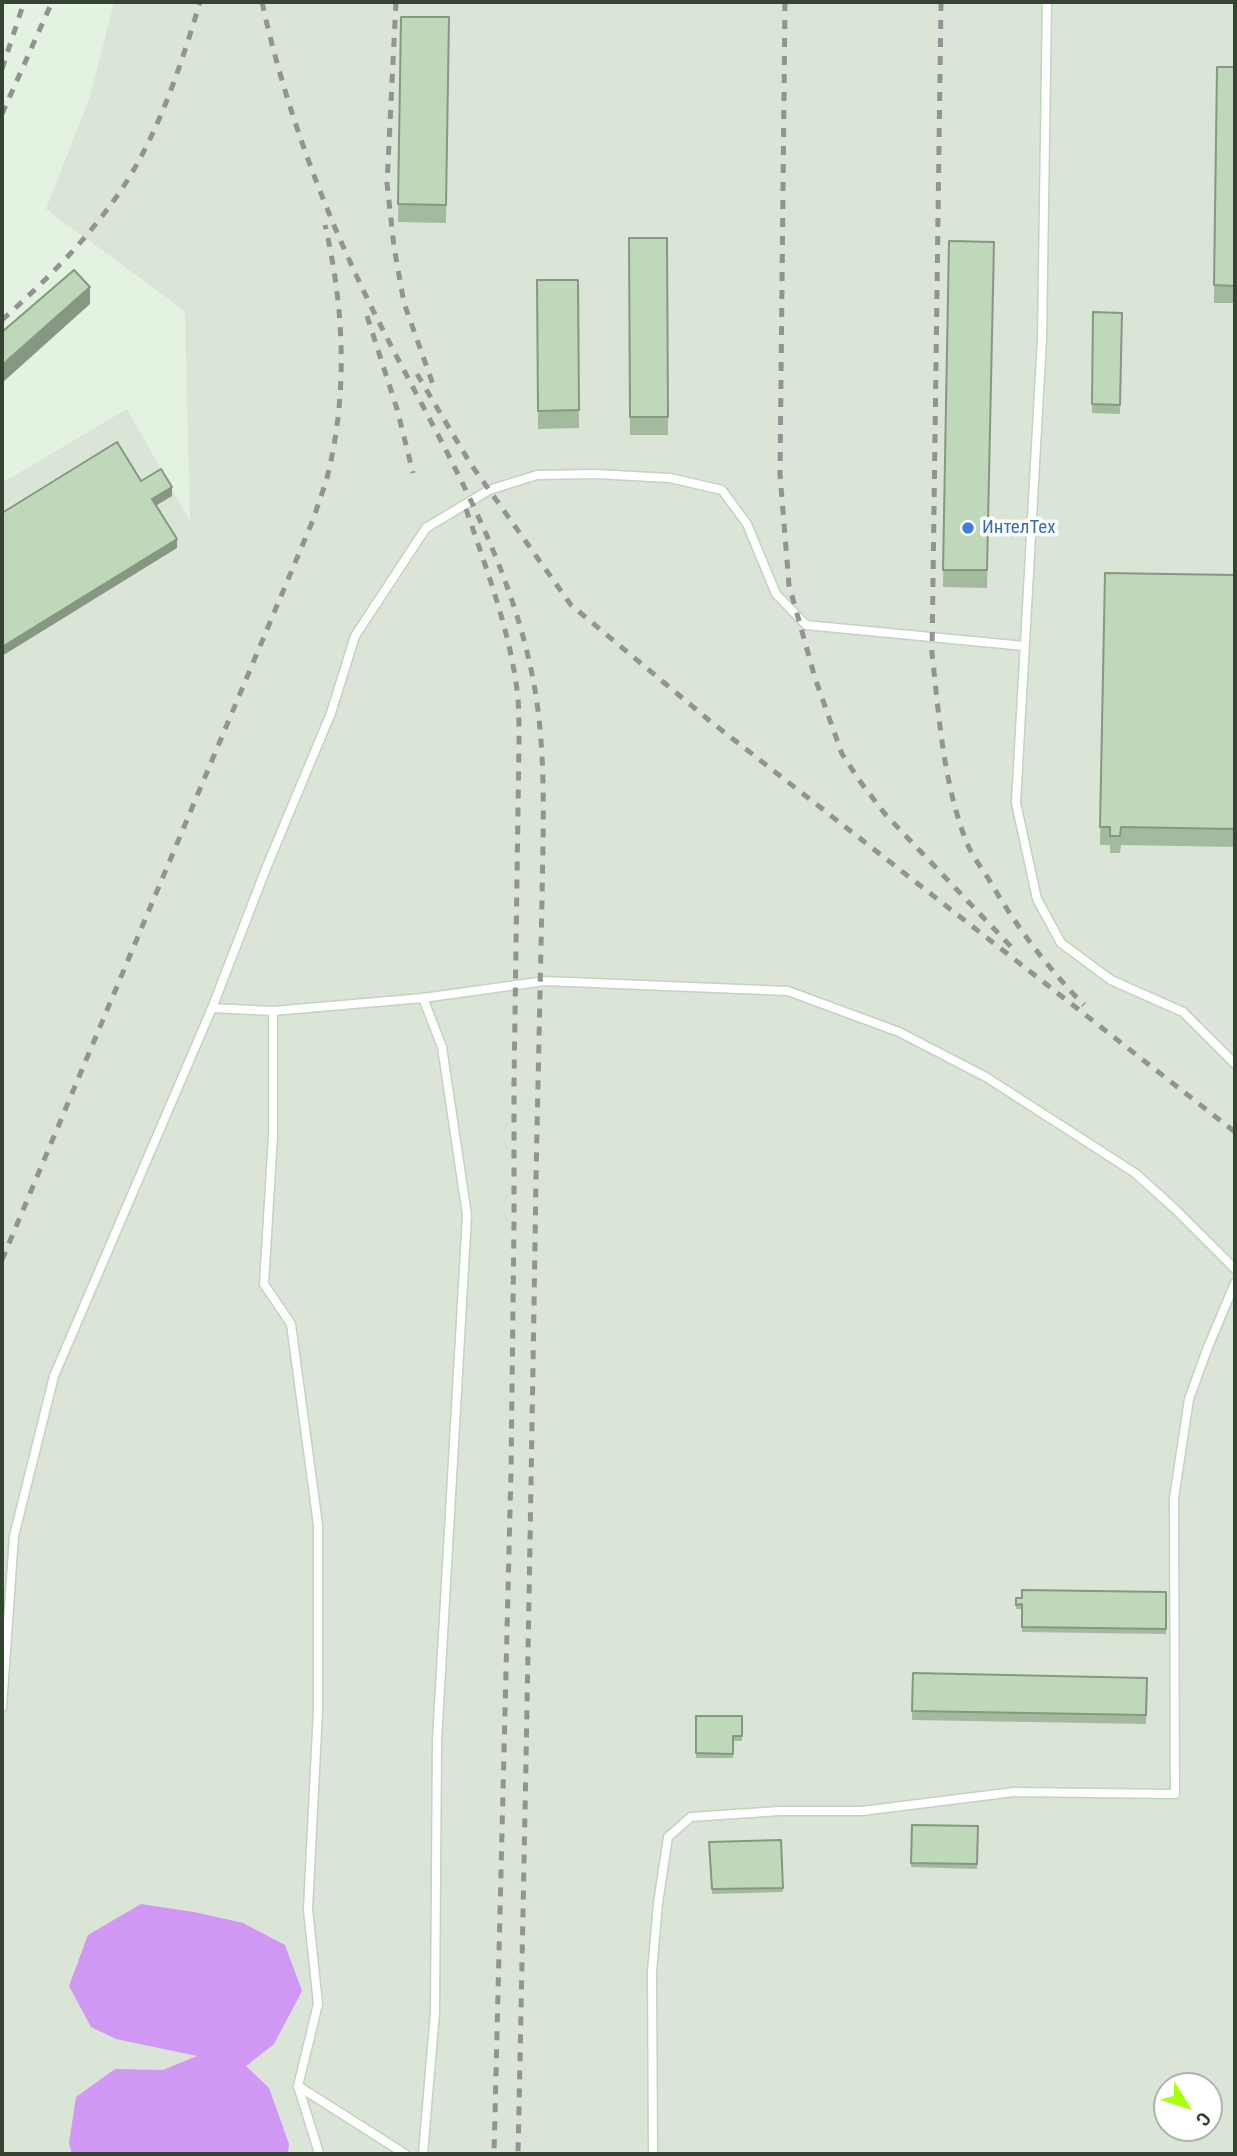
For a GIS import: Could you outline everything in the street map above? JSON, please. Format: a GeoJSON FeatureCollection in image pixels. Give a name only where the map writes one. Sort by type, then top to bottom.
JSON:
{"type":"FeatureCollection","features":[{"type":"Feature","properties":{"kind":"lane"},"geometry":{"type":"LineString","coordinates":[[1047,2],[1042,339],[1016,803],[1037,899],[1061,943],[1111,981],[1183,1013],[1235,1064]]}},
{"type":"Feature","properties":{"kind":"lane"},"geometry":{"type":"LineString","coordinates":[[2,1707],[14,1536],[54,1376],[212,1008],[267,866],[331,713],[355,636],[426,528],[489,490],[537,475],[595,474],[670,478],[722,490],[747,524],[776,594],[806,625],[1024,646]]}},
{"type":"Feature","properties":{"kind":"lane"},"geometry":{"type":"LineString","coordinates":[[212,1008],[272,1011],[423,998],[545,981],[788,991],[899,1032],[986,1077],[1135,1173],[1235,1269]]}},
{"type":"Feature","properties":{"kind":"lane"},"geometry":{"type":"LineString","coordinates":[[423,998],[442,1047],[467,1215],[437,1740],[435,2012],[423,2154]]}},
{"type":"Feature","properties":{"kind":"lane"},"geometry":{"type":"LineString","coordinates":[[272,1011],[273,1136],[264,1284],[291,1324],[318,1525],[318,1710],[308,1909],[317,2004],[298,2086],[319,2153]]}},
{"type":"Feature","properties":{"kind":"lane"},"geometry":{"type":"LineString","coordinates":[[653,2154],[652,1972],[658,1903],[668,1837],[691,1818],[780,1811],[862,1811],[1014,1792],[1175,1794],[1174,1497],[1189,1399],[1235,1283]]}},
{"type":"Feature","properties":{"kind":"lane"},"geometry":{"type":"LineString","coordinates":[[298,2086],[405,2154]]}},
{"type":"Feature","properties":{"kind":"shaded area"},"geometry":{"type":"Polygon","coordinates":[[[114,2],[1235,2],[1235,2154],[2,2154],[2,483],[127,409],[190,521],[185,311],[46,209],[90,97],[114,2]]]}},
{"type":"Feature","properties":{"kind":"shaded area"},"geometry":{"type":"Polygon","coordinates":[[[141,1904],[243,1923],[285,1945],[302,1991],[274,2044],[246,2066],[269,2088],[289,2144],[288,2154],[72,2154],[69,2143],[76,2097],[115,2069],[163,2070],[197,2056],[116,2039],[91,2027],[69,1986],[88,1935],[141,1904]]]}},
{"type":"Feature","properties":{"kind":"building"},"geometry":{"type":"Polygon","coordinates":[[[401,17],[449,17],[446,205],[398,204],[401,17]]]}},
{"type":"Feature","properties":{"kind":"building"},"geometry":{"type":"Polygon","coordinates":[[[1217,67],[1235,67],[1235,286],[1214,285],[1217,67]]]}},
{"type":"Feature","properties":{"kind":"building"},"geometry":{"type":"Polygon","coordinates":[[[629,238],[667,238],[668,417],[630,417],[629,238]]]}},
{"type":"Feature","properties":{"kind":"building"},"geometry":{"type":"Polygon","coordinates":[[[949,241],[994,242],[987,570],[943,570],[949,241]]]}},
{"type":"Feature","properties":{"kind":"building"},"geometry":{"type":"Polygon","coordinates":[[[74,270],[90,287],[2,365],[2,332],[74,270]]]}},
{"type":"Feature","properties":{"kind":"building"},"geometry":{"type":"Polygon","coordinates":[[[537,280],[578,280],[579,410],[538,411],[537,280]]]}},
{"type":"Feature","properties":{"kind":"building"},"geometry":{"type":"Polygon","coordinates":[[[1093,312],[1122,313],[1120,405],[1092,404],[1093,312]]]}},
{"type":"Feature","properties":{"kind":"building"},"geometry":{"type":"Polygon","coordinates":[[[117,442],[141,481],[161,469],[172,487],[152,499],[177,539],[2,647],[2,513],[117,442]]]}},
{"type":"Feature","properties":{"kind":"building"},"geometry":{"type":"Polygon","coordinates":[[[1105,573],[1235,575],[1235,829],[1121,827],[1120,836],[1110,836],[1110,827],[1100,827],[1105,573]]]}},
{"type":"Feature","properties":{"kind":"building"},"geometry":{"type":"Polygon","coordinates":[[[1022,1590],[1166,1592],[1166,1629],[1022,1627],[1022,1604],[1016,1605],[1016,1598],[1022,1598],[1022,1590]]]}},
{"type":"Feature","properties":{"kind":"building"},"geometry":{"type":"Polygon","coordinates":[[[913,1673],[1147,1678],[1146,1715],[912,1711],[913,1673]]]}},
{"type":"Feature","properties":{"kind":"building"},"geometry":{"type":"Polygon","coordinates":[[[696,1716],[742,1716],[742,1736],[733,1736],[733,1754],[696,1753],[696,1716]]]}},
{"type":"Feature","properties":{"kind":"building"},"geometry":{"type":"Polygon","coordinates":[[[912,1825],[978,1826],[977,1864],[911,1863],[912,1825]]]}},
{"type":"Feature","properties":{"kind":"building"},"geometry":{"type":"Polygon","coordinates":[[[781,1840],[783,1888],[712,1889],[709,1842],[781,1840]]]}},
{"type":"Feature","properties":{"kind":"railway"},"geometry":{"type":"LineString","coordinates":[[2,69],[24,2]]}},
{"type":"Feature","properties":{"kind":"railway"},"geometry":{"type":"LineString","coordinates":[[2,114],[52,2]]}},
{"type":"Feature","properties":{"kind":"railway"},"geometry":{"type":"LineString","coordinates":[[2,320],[72,252],[125,184],[164,109],[200,2]]}},
{"type":"Feature","properties":{"kind":"railway"},"geometry":{"type":"LineString","coordinates":[[262,2],[284,88],[329,213],[365,294],[451,459],[508,588],[522,633],[537,706],[542,761],[543,845],[518,2154]]}},
{"type":"Feature","properties":{"kind":"railway"},"geometry":{"type":"LineString","coordinates":[[396,2],[387,183],[404,303],[435,390]]}},
{"type":"Feature","properties":{"kind":"railway"},"geometry":{"type":"LineString","coordinates":[[785,2],[780,474],[789,585],[815,678],[842,754],[885,814],[1017,953]]}},
{"type":"Feature","properties":{"kind":"railway"},"geometry":{"type":"LineString","coordinates":[[941,2],[932,653],[943,748],[958,818],[970,851],[1032,944],[1084,1005]]}},
{"type":"Feature","properties":{"kind":"railway"},"geometry":{"type":"LineString","coordinates":[[2,1260],[313,520],[325,485],[339,412],[341,380],[340,318],[325,225]]}},
{"type":"Feature","properties":{"kind":"railway"},"geometry":{"type":"LineString","coordinates":[[367,316],[397,409],[413,473]]}},
{"type":"Feature","properties":{"kind":"railway"},"geometry":{"type":"LineString","coordinates":[[417,374],[470,463],[571,605],[710,721],[1235,1132]]}},
{"type":"Feature","properties":{"kind":"railway"},"geometry":{"type":"LineString","coordinates":[[466,509],[504,626],[515,674],[519,720],[511,1471],[494,2154]]}},
{"type":"Feature","properties":{"kind":"place","name":"ИнтелТех"},"geometry":{"type":"Point","coordinates":[968,528]}}]}
